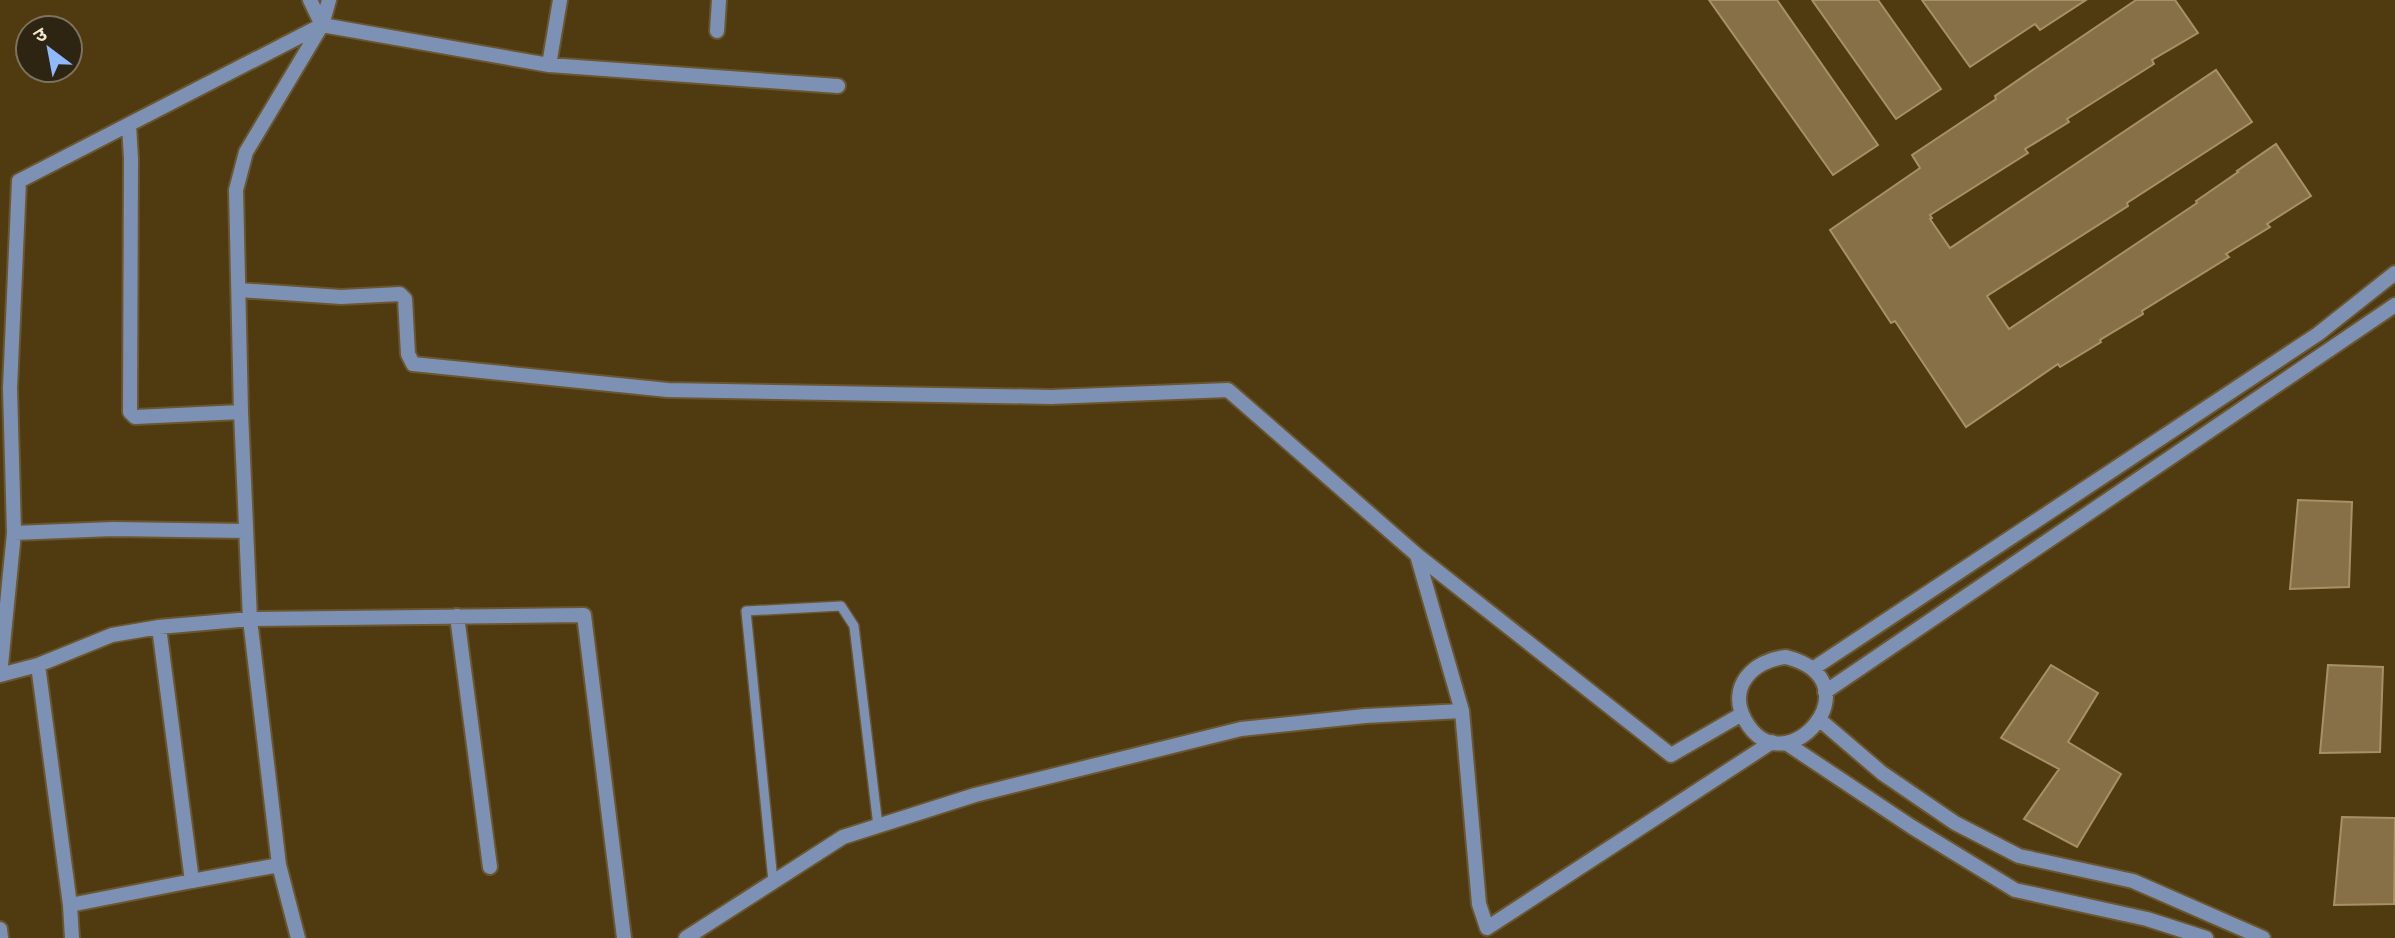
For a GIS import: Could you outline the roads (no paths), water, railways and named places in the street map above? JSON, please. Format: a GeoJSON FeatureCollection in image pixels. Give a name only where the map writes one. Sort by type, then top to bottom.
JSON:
{"type":"FeatureCollection","features":[{"type":"Feature","properties":{"kind":"street"},"geometry":{"type":"LineString","coordinates":[[310,0],[322,24]]}},
{"type":"Feature","properties":{"kind":"street"},"geometry":{"type":"LineString","coordinates":[[298,938],[279,864],[250,619],[241,412],[236,190],[246,152],[322,24],[329,0]]}},
{"type":"Feature","properties":{"kind":"street"},"geometry":{"type":"LineString","coordinates":[[549,65],[561,0]]}},
{"type":"Feature","properties":{"kind":"street"},"geometry":{"type":"LineString","coordinates":[[717,31],[719,0]]}},
{"type":"Feature","properties":{"kind":"street"},"geometry":{"type":"LineString","coordinates":[[624,938],[584,615],[250,619],[159,627],[112,635],[38,665],[0,675],[14,533],[6,339],[19,181],[322,24],[549,65],[838,86]]}},
{"type":"Feature","properties":{"kind":"street"},"geometry":{"type":"LineString","coordinates":[[129,125],[130,412],[135,416],[241,412]]}},
{"type":"Feature","properties":{"kind":"street"},"geometry":{"type":"LineString","coordinates":[[1814,668],[2318,334],[2395,273]]}},
{"type":"Feature","properties":{"kind":"street"},"geometry":{"type":"LineString","coordinates":[[239,290],[341,297],[400,294],[405,299],[408,354],[413,364],[516,375],[668,390],[1051,397],[1228,390],[1417,555],[1671,755],[1742,714]]}},
{"type":"Feature","properties":{"kind":"street"},"geometry":{"type":"LineString","coordinates":[[1825,692],[2395,305]]}},
{"type":"Feature","properties":{"kind":"street"},"geometry":{"type":"LineString","coordinates":[[14,533],[113,529],[246,531]]}},
{"type":"Feature","properties":{"kind":"street"},"geometry":{"type":"LineString","coordinates":[[1417,555],[1462,711],[1479,904],[1487,928],[1779,742],[1800,739],[1812,731],[1825,707],[1825,692],[1814,668],[1800,660],[1786,657],[1772,658],[1759,664],[1748,674],[1742,686],[1739,700],[1742,714],[1754,731],[1779,742],[2015,890],[2147,919],[2206,938]]}},
{"type":"Feature","properties":{"kind":"street"},"geometry":{"type":"LineString","coordinates":[[457,616],[491,867]]}},
{"type":"Feature","properties":{"kind":"street"},"geometry":{"type":"LineString","coordinates":[[159,627],[192,881]]}},
{"type":"Feature","properties":{"kind":"street"},"geometry":{"type":"LineString","coordinates":[[38,665],[72,938]]}},
{"type":"Feature","properties":{"kind":"street"},"geometry":{"type":"LineString","coordinates":[[686,938],[743,904],[773,881],[843,837],[975,795],[1241,729],[1365,716],[1462,711]]}},
{"type":"Feature","properties":{"kind":"street"},"geometry":{"type":"LineString","coordinates":[[1820,720],[1882,773],[1955,823],[2019,856],[2133,881],[2263,938]]}},
{"type":"Feature","properties":{"kind":"street"},"geometry":{"type":"LineString","coordinates":[[70,905],[279,864]]}},
{"type":"Feature","properties":{"kind":"street"},"geometry":{"type":"LineString","coordinates":[[0,929],[1,938]]}},
{"type":"Feature","properties":{"kind":"lane"},"geometry":{"type":"LineString","coordinates":[[773,881],[746,611],[841,606],[854,626],[878,826]]}}]}
